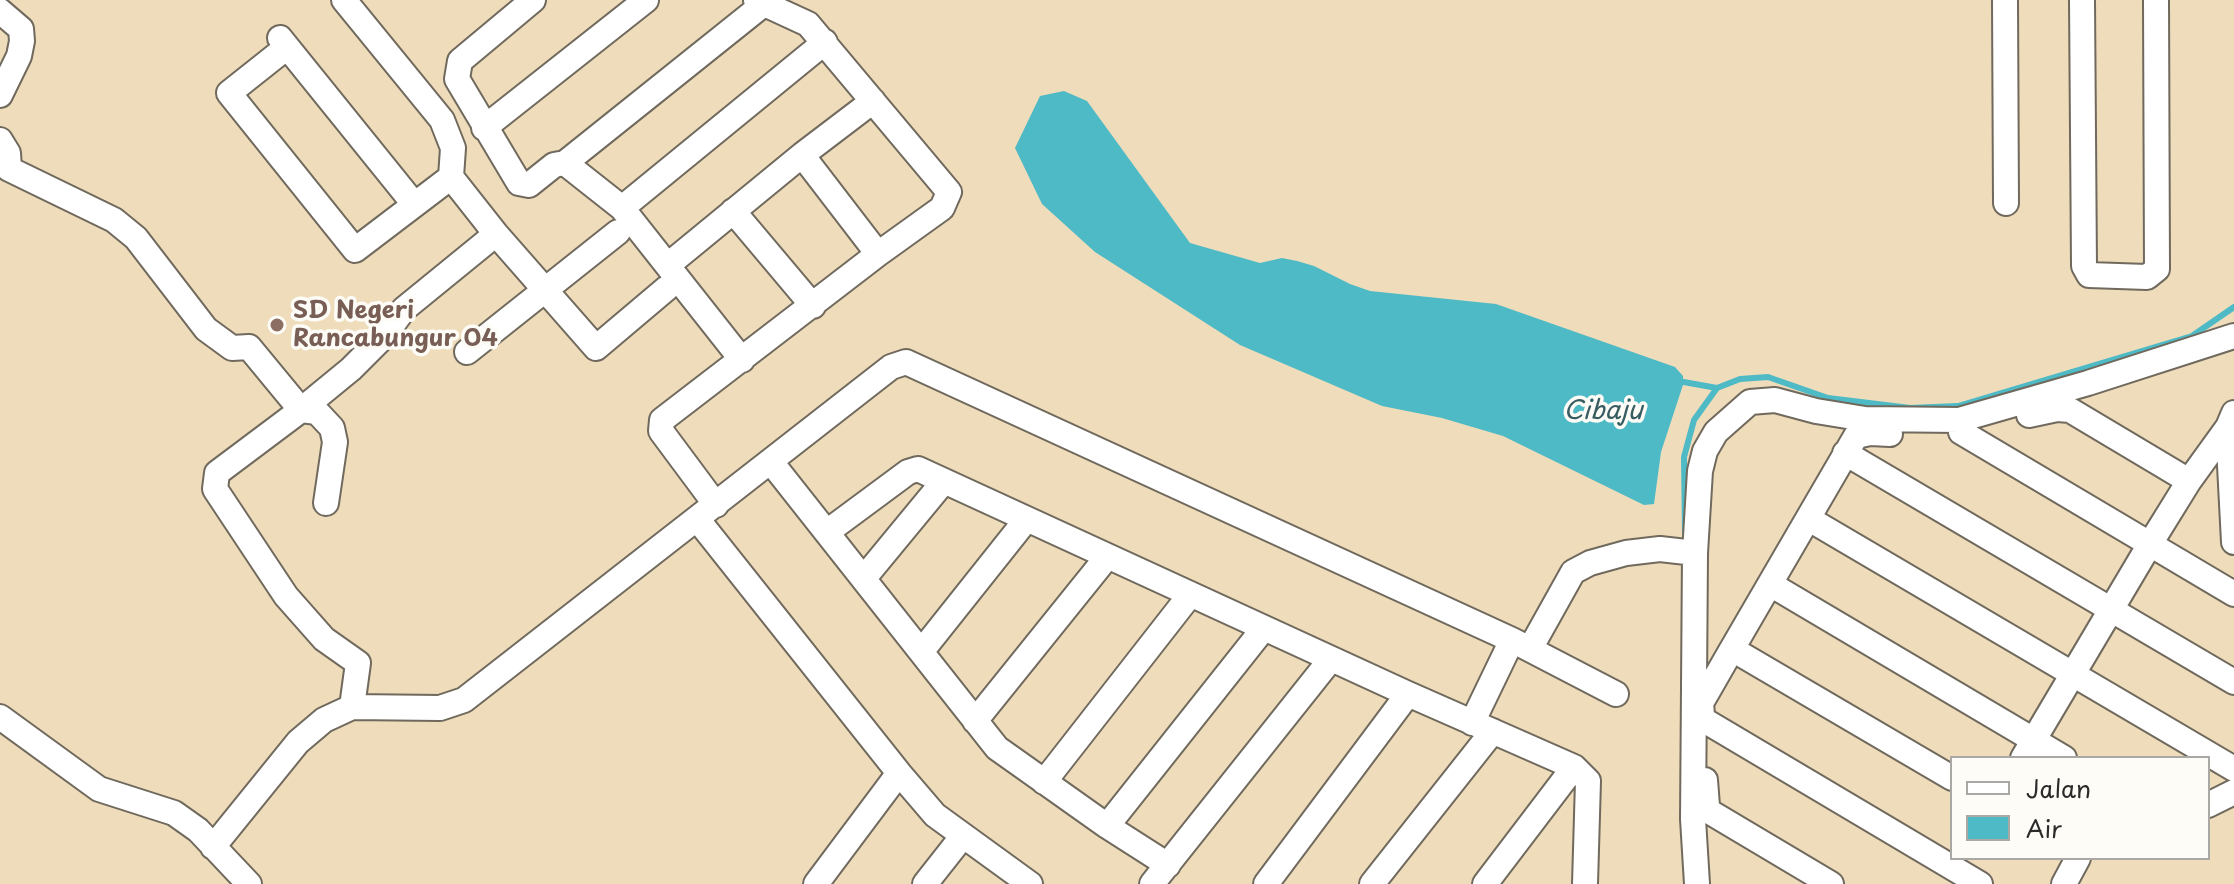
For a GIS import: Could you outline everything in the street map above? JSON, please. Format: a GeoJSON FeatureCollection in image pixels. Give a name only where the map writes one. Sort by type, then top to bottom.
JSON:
{"type":"FeatureCollection","features":[{"type":"Feature","properties":{"kind":"street"},"geometry":{"type":"LineString","coordinates":[[344,0],[442,120],[453,148],[451,177],[496,234],[596,348],[733,211],[873,101]]}},
{"type":"Feature","properties":{"kind":"street"},"geometry":{"type":"LineString","coordinates":[[533,0],[460,61],[457,79],[519,183],[529,185],[554,165],[565,163],[760,1],[808,24],[949,192],[942,208],[662,420],[661,431],[707,512],[899,773],[935,815],[1030,884]]}},
{"type":"Feature","properties":{"kind":"street"},"geometry":{"type":"LineString","coordinates":[[484,128],[646,0]]}},
{"type":"Feature","properties":{"kind":"street"},"geometry":{"type":"LineString","coordinates":[[2005,0],[2006,203]]}},
{"type":"Feature","properties":{"kind":"street"},"geometry":{"type":"LineString","coordinates":[[2082,0],[2084,266],[2089,275],[2147,277],[2157,269],[2156,0]]}},
{"type":"Feature","properties":{"kind":"street"},"geometry":{"type":"LineString","coordinates":[[0,11],[21,29],[22,41],[19,56],[0,95]]}},
{"type":"Feature","properties":{"kind":"street"},"geometry":{"type":"LineString","coordinates":[[467,352],[547,290],[620,220],[825,42]]}},
{"type":"Feature","properties":{"kind":"street"},"geometry":{"type":"LineString","coordinates":[[414,204],[284,43],[229,93],[355,250],[451,177]]}},
{"type":"Feature","properties":{"kind":"street"},"geometry":{"type":"LineString","coordinates":[[0,140],[8,153],[9,169],[114,220],[136,238],[206,329],[232,348],[249,347],[301,410],[317,412],[332,428],[335,442],[326,503]]}},
{"type":"Feature","properties":{"kind":"street"},"geometry":{"type":"LineString","coordinates":[[802,155],[878,254]]}},
{"type":"Feature","properties":{"kind":"street"},"geometry":{"type":"LineString","coordinates":[[565,163],[620,220],[742,360]]}},
{"type":"Feature","properties":{"kind":"street"},"geometry":{"type":"LineString","coordinates":[[733,211],[813,306]]}},
{"type":"Feature","properties":{"kind":"street"},"geometry":{"type":"LineString","coordinates":[[352,707],[358,663],[324,639],[286,596],[215,489],[217,473],[351,369],[384,336],[404,309],[496,234]]}},
{"type":"Feature","properties":{"kind":"street"},"geometry":{"type":"LineString","coordinates":[[1697,884],[1693,819],[1695,553],[1700,471],[1705,451],[1716,432],[1750,402],[1775,400],[1865,419],[1959,420],[2234,336]]}},
{"type":"Feature","properties":{"kind":"street"},"geometry":{"type":"LineString","coordinates":[[213,847],[298,742],[324,720],[352,707],[440,708],[464,700],[891,367],[906,362],[1521,644],[1616,694]]}},
{"type":"Feature","properties":{"kind":"street"},"geometry":{"type":"LineString","coordinates":[[1831,884],[1710,812],[1707,806],[1701,703],[1856,436],[1870,433],[1919,435],[1961,432],[2057,409],[2070,410],[2189,481]]}},
{"type":"Feature","properties":{"kind":"street"},"geometry":{"type":"LineString","coordinates":[[2028,749],[2189,481],[2232,422]]}},
{"type":"Feature","properties":{"kind":"street"},"geometry":{"type":"LineString","coordinates":[[2232,422],[2234,542]]}},
{"type":"Feature","properties":{"kind":"street"},"geometry":{"type":"LineString","coordinates":[[1961,432],[2234,594]]}},
{"type":"Feature","properties":{"kind":"street"},"geometry":{"type":"LineString","coordinates":[[1845,453],[2234,682]]}},
{"type":"Feature","properties":{"kind":"street"},"geometry":{"type":"LineString","coordinates":[[771,462],[997,748],[1107,826],[1160,875],[1331,659]]}},
{"type":"Feature","properties":{"kind":"street"},"geometry":{"type":"LineString","coordinates":[[827,532],[908,472],[918,469],[1574,767],[1588,781],[1585,884]]}},
{"type":"Feature","properties":{"kind":"street"},"geometry":{"type":"LineString","coordinates":[[864,578],[944,481]]}},
{"type":"Feature","properties":{"kind":"street"},"geometry":{"type":"LineString","coordinates":[[1809,519],[2234,769]]}},
{"type":"Feature","properties":{"kind":"street"},"geometry":{"type":"LineString","coordinates":[[921,652],[1026,520]]}},
{"type":"Feature","properties":{"kind":"street"},"geometry":{"type":"LineString","coordinates":[[1372,884],[1482,727],[1521,644],[1573,572],[1590,563],[1626,553],[1660,549],[1695,553]]}},
{"type":"Feature","properties":{"kind":"street"},"geometry":{"type":"LineString","coordinates":[[975,721],[1107,557]]}},
{"type":"Feature","properties":{"kind":"street"},"geometry":{"type":"LineString","coordinates":[[1770,584],[2028,749],[2056,756]]}},
{"type":"Feature","properties":{"kind":"street"},"geometry":{"type":"LineString","coordinates":[[1044,782],[1190,595]]}},
{"type":"Feature","properties":{"kind":"street"},"geometry":{"type":"LineString","coordinates":[[1107,826],[1264,628]]}},
{"type":"Feature","properties":{"kind":"street"},"geometry":{"type":"LineString","coordinates":[[1732,649],[1950,777]]}},
{"type":"Feature","properties":{"kind":"street"},"geometry":{"type":"LineString","coordinates":[[1266,884],[1408,694]]}},
{"type":"Feature","properties":{"kind":"street"},"geometry":{"type":"LineString","coordinates":[[0,717],[99,789],[174,813],[198,830],[249,884]]}},
{"type":"Feature","properties":{"kind":"street"},"geometry":{"type":"LineString","coordinates":[[1702,719],[1980,884]]}},
{"type":"Feature","properties":{"kind":"street"},"geometry":{"type":"LineString","coordinates":[[1485,884],[1574,767]]}},
{"type":"Feature","properties":{"kind":"street"},"geometry":{"type":"LineString","coordinates":[[816,884],[899,773]]}},
{"type":"Feature","properties":{"kind":"street"},"geometry":{"type":"LineString","coordinates":[[2210,804],[2234,792]]}},
{"type":"Feature","properties":{"kind":"street"},"geometry":{"type":"LineString","coordinates":[[925,884],[962,837]]}},
{"type":"Feature","properties":{"kind":"street"},"geometry":{"type":"LineString","coordinates":[[2064,884],[2077,860]]}},
{"type":"Feature","properties":{"kind":"water","name":"Cibaju"},"geometry":{"type":"Polygon","coordinates":[[[1064,91],[1087,101],[1190,243],[1260,263],[1282,258],[1297,261],[1370,291],[1496,304],[1675,367],[1683,376],[1683,385],[1661,452],[1654,504],[1644,505],[1503,436],[1442,418],[1382,406],[1240,345],[1095,252],[1042,204],[1015,148],[1040,96],[1064,91]]]}},
{"type":"Feature","properties":{"kind":"waterway"},"geometry":{"type":"LineString","coordinates":[[1685,532],[1684,457],[1694,420],[1717,388],[1740,379],[1768,377],[1828,398],[1910,408],[1958,406],[2192,336],[2234,307]]}},
{"type":"Feature","properties":{"kind":"waterway"},"geometry":{"type":"LineString","coordinates":[[1678,381],[1717,388]]}},
{"type":"Feature","properties":{"kind":"place","name":"SD Negeri Rancabungur 04"},"geometry":{"type":"Point","coordinates":[277,325]}}]}
